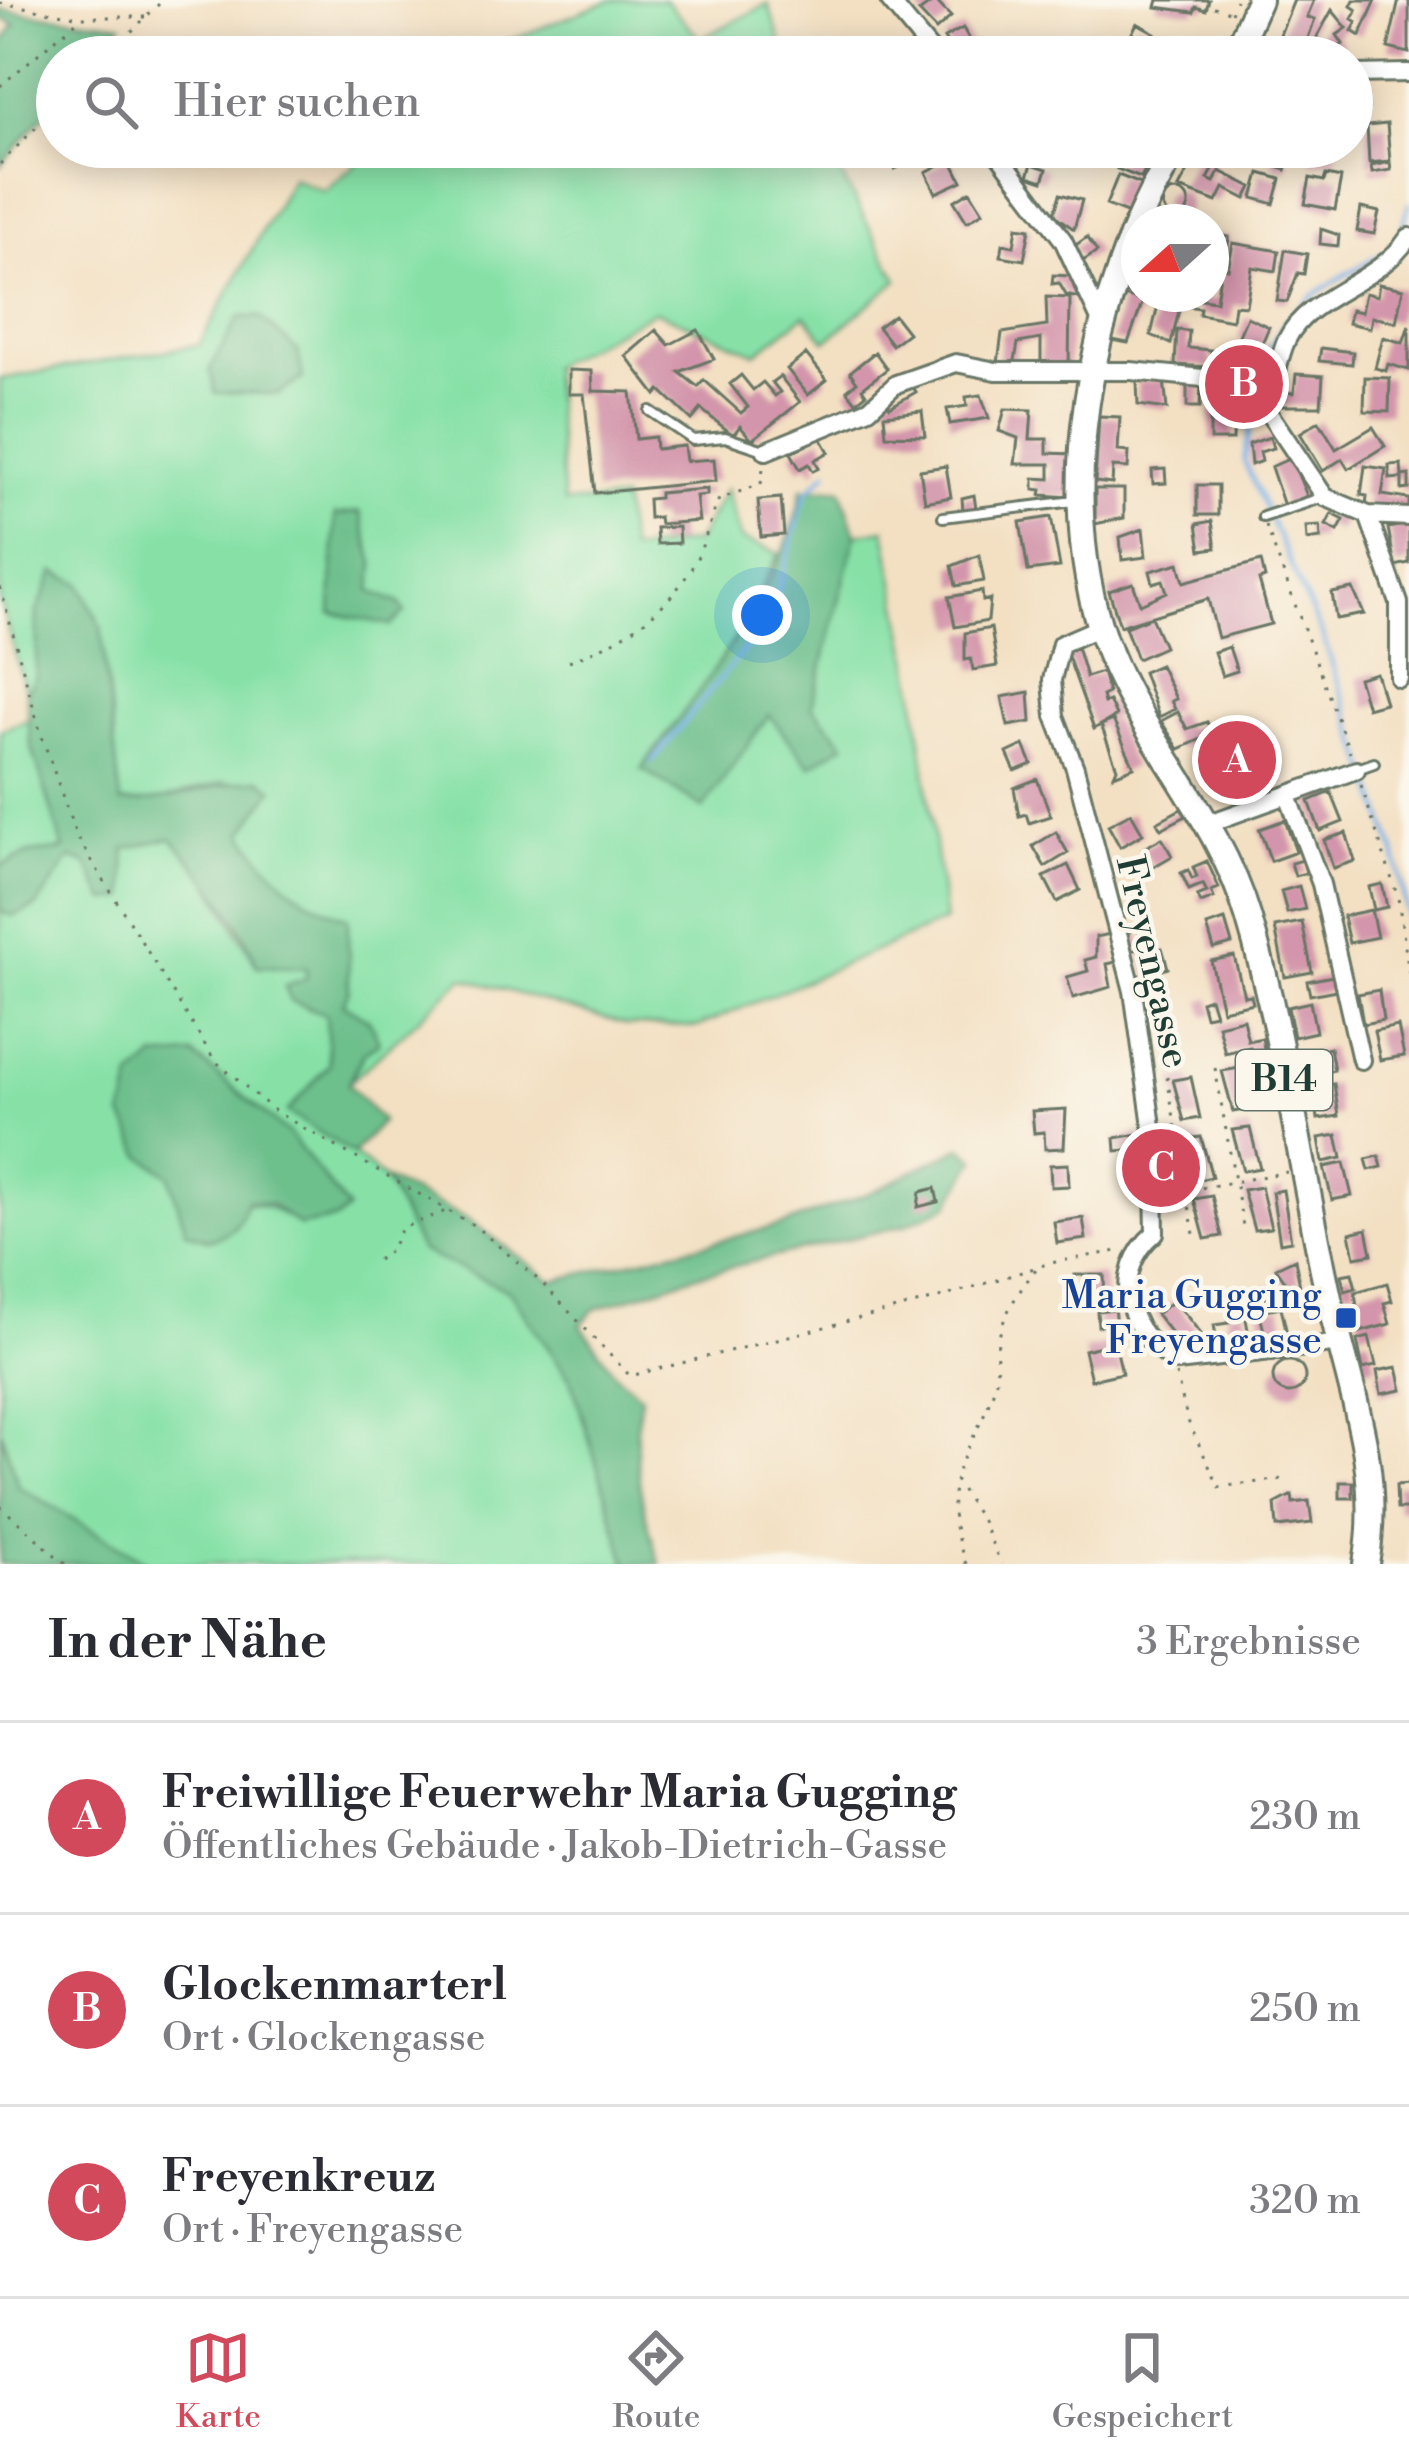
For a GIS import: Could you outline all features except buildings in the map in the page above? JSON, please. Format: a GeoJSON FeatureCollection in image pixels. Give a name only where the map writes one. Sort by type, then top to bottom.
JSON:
{"type":"FeatureCollection","features":[{"type":"Feature","properties":{"kind":"main road"},"geometry":{"type":"LineString","coordinates":[[1243,36],[1259,0]]}},
{"type":"Feature","properties":{"kind":"main road","name":"B14"},"geometry":{"type":"LineString","coordinates":[[1166,168],[1130,239],[1103,326],[1093,371],[1082,545],[1098,628],[1117,673],[1208,824],[1248,914],[1300,1169],[1367,1446],[1373,1501],[1366,1564]]}},
{"type":"Feature","properties":{"kind":"street"},"geometry":{"type":"LineString","coordinates":[[889,0],[919,36]]}},
{"type":"Feature","properties":{"kind":"street"},"geometry":{"type":"LineString","coordinates":[[1373,74],[1409,73]]}},
{"type":"Feature","properties":{"kind":"street"},"geometry":{"type":"LineString","coordinates":[[1009,168],[1063,240],[1103,326]]}},
{"type":"Feature","properties":{"kind":"street"},"geometry":{"type":"LineString","coordinates":[[1260,406],[1286,340],[1303,316],[1387,266],[1409,237]]}},
{"type":"Feature","properties":{"kind":"street"},"geometry":{"type":"LineString","coordinates":[[766,451],[869,409],[896,384],[956,364],[996,371],[1093,371],[1223,380],[1260,406],[1325,497],[1368,515],[1409,517]]}},
{"type":"Feature","properties":{"kind":"street"},"geometry":{"type":"LineString","coordinates":[[1368,515],[1399,603],[1399,678]]}},
{"type":"Feature","properties":{"kind":"street","name":"Freyengasse"},"geometry":{"type":"LineString","coordinates":[[1098,628],[1060,644],[1052,680],[1055,716],[1075,768],[1140,1035],[1153,1133],[1155,1233],[1137,1249],[1127,1300],[1140,1333],[1178,1361]]}},
{"type":"Feature","properties":{"kind":"street"},"geometry":{"type":"LineString","coordinates":[[1208,824],[1356,770]]}},
{"type":"Feature","properties":{"kind":"street"},"geometry":{"type":"LineString","coordinates":[[1288,796],[1321,884],[1360,1060]]}},
{"type":"Feature","properties":{"kind":"street"},"geometry":{"type":"LineString","coordinates":[[1178,1361],[1341,1342]]}},
{"type":"Feature","properties":{"kind":"lane"},"geometry":{"type":"LineString","coordinates":[[650,412],[693,440],[725,437],[766,451]]}},
{"type":"Feature","properties":{"kind":"lane"},"geometry":{"type":"LineString","coordinates":[[1267,516],[1325,497]]}},
{"type":"Feature","properties":{"kind":"lane"},"geometry":{"type":"LineString","coordinates":[[943,517],[1082,500]]}},
{"type":"Feature","properties":{"kind":"lane"},"geometry":{"type":"LineString","coordinates":[[1356,770],[1374,763]]}},
{"type":"Feature","properties":{"kind":"path"},"geometry":{"type":"LineString","coordinates":[[127,36],[163,0]]}},
{"type":"Feature","properties":{"kind":"path"},"geometry":{"type":"LineString","coordinates":[[1214,7],[1231,13],[1236,0]]}},
{"type":"Feature","properties":{"kind":"path"},"geometry":{"type":"LineString","coordinates":[[0,3],[82,17],[146,17]]}},
{"type":"Feature","properties":{"kind":"path"},"geometry":{"type":"LineString","coordinates":[[59,36],[82,17]]}},
{"type":"Feature","properties":{"kind":"path"},"geometry":{"type":"LineString","coordinates":[[0,86],[36,56]]}},
{"type":"Feature","properties":{"kind":"path"},"geometry":{"type":"LineString","coordinates":[[0,164],[36,127]]}},
{"type":"Feature","properties":{"kind":"path"},"geometry":{"type":"LineString","coordinates":[[569,661],[617,643],[658,609],[695,561],[719,500],[760,484],[766,451]]}},
{"type":"Feature","properties":{"kind":"path"},"geometry":{"type":"LineString","coordinates":[[1267,516],[1398,898],[1409,974]]}},
{"type":"Feature","properties":{"kind":"path"},"geometry":{"type":"LineString","coordinates":[[0,587],[40,731],[76,835],[215,1061],[276,1112],[447,1210],[542,1282],[630,1376],[1036,1268],[1137,1249]]}},
{"type":"Feature","properties":{"kind":"path"},"geometry":{"type":"LineString","coordinates":[[1215,1068],[1244,1232]]}},
{"type":"Feature","properties":{"kind":"path"},"geometry":{"type":"LineString","coordinates":[[1167,1077],[1196,1240]]}},
{"type":"Feature","properties":{"kind":"path"},"geometry":{"type":"LineString","coordinates":[[1187,1190],[1300,1169]]}},
{"type":"Feature","properties":{"kind":"path"},"geometry":{"type":"LineString","coordinates":[[377,1260],[391,1251],[402,1228],[447,1210]]}},
{"type":"Feature","properties":{"kind":"path"},"geometry":{"type":"LineString","coordinates":[[965,1564],[958,1544],[954,1479],[995,1386],[998,1341],[1006,1318],[1036,1268]]}},
{"type":"Feature","properties":{"kind":"path"},"geometry":{"type":"LineString","coordinates":[[1178,1361],[1175,1385],[1219,1487],[1283,1479]]}},
{"type":"Feature","properties":{"kind":"path"},"geometry":{"type":"LineString","coordinates":[[954,1479],[982,1521],[1001,1564]]}},
{"type":"Feature","properties":{"kind":"path"},"geometry":{"type":"LineString","coordinates":[[0,1506],[65,1564]]}},
{"type":"Feature","properties":{"kind":"green space"},"geometry":{"type":"Polygon","coordinates":[[[611,0],[665,0],[697,36],[521,36],[611,0]]]}},
{"type":"Feature","properties":{"kind":"green space"},"geometry":{"type":"Polygon","coordinates":[[[768,4],[779,36],[706,36],[768,4]]]}},
{"type":"Feature","properties":{"kind":"green space"},"geometry":{"type":"Polygon","coordinates":[[[0,10],[122,24],[112,36],[36,36],[36,124],[0,166],[0,48],[15,24],[0,18],[0,10]]]}},
{"type":"Feature","properties":{"kind":"green space"},"geometry":{"type":"Polygon","coordinates":[[[352,168],[837,168],[898,280],[826,341],[805,315],[756,353],[655,311],[551,366],[564,503],[622,500],[630,551],[696,542],[726,489],[741,539],[779,553],[727,654],[642,768],[770,715],[844,743],[812,707],[856,534],[885,529],[913,678],[945,921],[697,1027],[627,1025],[463,978],[348,1084],[364,1053],[369,1020],[343,1004],[308,904],[273,877],[243,833],[272,788],[224,782],[150,803],[121,803],[107,701],[37,612],[36,677],[26,693],[0,602],[0,379],[199,345],[292,178],[324,191],[352,168]],[[336,515],[332,612],[391,625],[399,603],[371,592],[374,563],[336,515]]]}},
{"type":"Feature","properties":{"kind":"green space"},"geometry":{"type":"Polygon","coordinates":[[[239,317],[260,317],[298,351],[303,378],[279,394],[215,393],[210,369],[239,317]]]}},
{"type":"Feature","properties":{"kind":"green space"},"geometry":{"type":"Polygon","coordinates":[[[802,489],[841,489],[856,534],[812,706],[845,744],[810,766],[769,715],[703,808],[642,769],[713,672],[760,597],[794,524],[802,489]]]}},
{"type":"Feature","properties":{"kind":"green space"},"geometry":{"type":"Polygon","coordinates":[[[360,512],[374,563],[371,591],[399,603],[405,612],[391,625],[331,613],[335,515],[360,512]]]}},
{"type":"Feature","properties":{"kind":"green space"},"geometry":{"type":"Polygon","coordinates":[[[54,572],[80,583],[101,627],[121,803],[260,779],[273,789],[243,833],[288,885],[348,918],[349,990],[343,1004],[369,1020],[379,1042],[364,1053],[348,1084],[382,1121],[353,1154],[287,1112],[329,1065],[326,1014],[291,1001],[285,986],[306,978],[307,968],[257,966],[221,898],[171,838],[125,849],[126,898],[106,901],[87,864],[70,858],[36,907],[13,916],[0,911],[0,866],[30,853],[64,850],[31,744],[26,693],[36,677],[37,612],[54,572]]]}},
{"type":"Feature","properties":{"kind":"green space"},"geometry":{"type":"Polygon","coordinates":[[[30,719],[31,744],[64,850],[30,853],[0,866],[0,730],[30,719]]]}},
{"type":"Feature","properties":{"kind":"green space"},"geometry":{"type":"Polygon","coordinates":[[[171,837],[203,871],[257,966],[308,967],[307,978],[286,985],[308,1009],[326,1013],[329,1065],[312,1084],[353,1154],[384,1179],[422,1251],[509,1291],[572,1382],[627,1564],[150,1564],[19,1487],[0,1430],[0,911],[13,916],[36,907],[70,858],[87,864],[107,901],[126,898],[125,848],[171,837]],[[193,1055],[169,1174],[186,1230],[243,1204],[268,1207],[300,1226],[348,1209],[289,1134],[193,1055]]]}},
{"type":"Feature","properties":{"kind":"green space"},"geometry":{"type":"Polygon","coordinates":[[[193,1055],[289,1134],[348,1209],[337,1219],[300,1226],[272,1205],[247,1200],[239,1222],[224,1234],[208,1240],[186,1231],[169,1175],[142,1156],[123,1116],[132,1078],[155,1058],[193,1055]]]}},
{"type":"Feature","properties":{"kind":"green space"},"geometry":{"type":"Polygon","coordinates":[[[961,1147],[976,1159],[949,1205],[905,1225],[694,1276],[593,1310],[581,1325],[614,1372],[641,1396],[639,1481],[660,1564],[627,1564],[572,1382],[509,1291],[421,1251],[384,1179],[468,1219],[552,1281],[783,1225],[872,1192],[961,1147]]]}},
{"type":"Feature","properties":{"kind":"green space"},"geometry":{"type":"Polygon","coordinates":[[[0,1430],[19,1487],[150,1564],[0,1564],[0,1430]]]}},
{"type":"Feature","properties":{"kind":"waterway"},"geometry":{"type":"LineString","coordinates":[[1400,236],[1409,204]]}},
{"type":"Feature","properties":{"kind":"waterway"},"geometry":{"type":"LineString","coordinates":[[1256,397],[1272,344],[1284,324],[1316,293],[1384,253]]}},
{"type":"Feature","properties":{"kind":"waterway"},"geometry":{"type":"LineString","coordinates":[[1254,408],[1244,461],[1323,637],[1395,852],[1409,923]]}},
{"type":"Feature","properties":{"kind":"waterway"},"geometry":{"type":"LineString","coordinates":[[652,762],[770,618],[806,493],[827,472]]}},
{"type":"Feature","properties":{"kind":"place","name":"Glockenmarterl"},"geometry":{"type":"Point","coordinates":[1244,384]}},
{"type":"Feature","properties":{"kind":"place","name":"Freiwillige Feuerwehr Maria Gugging"},"geometry":{"type":"Point","coordinates":[1237,760]}},
{"type":"Feature","properties":{"kind":"place","name":"Freyenkreuz"},"geometry":{"type":"Point","coordinates":[1161,1168]}},
{"type":"Feature","properties":{"kind":"place","name":"Maria Gugging Freyengasse"},"geometry":{"type":"Point","coordinates":[1346,1318]}}]}
